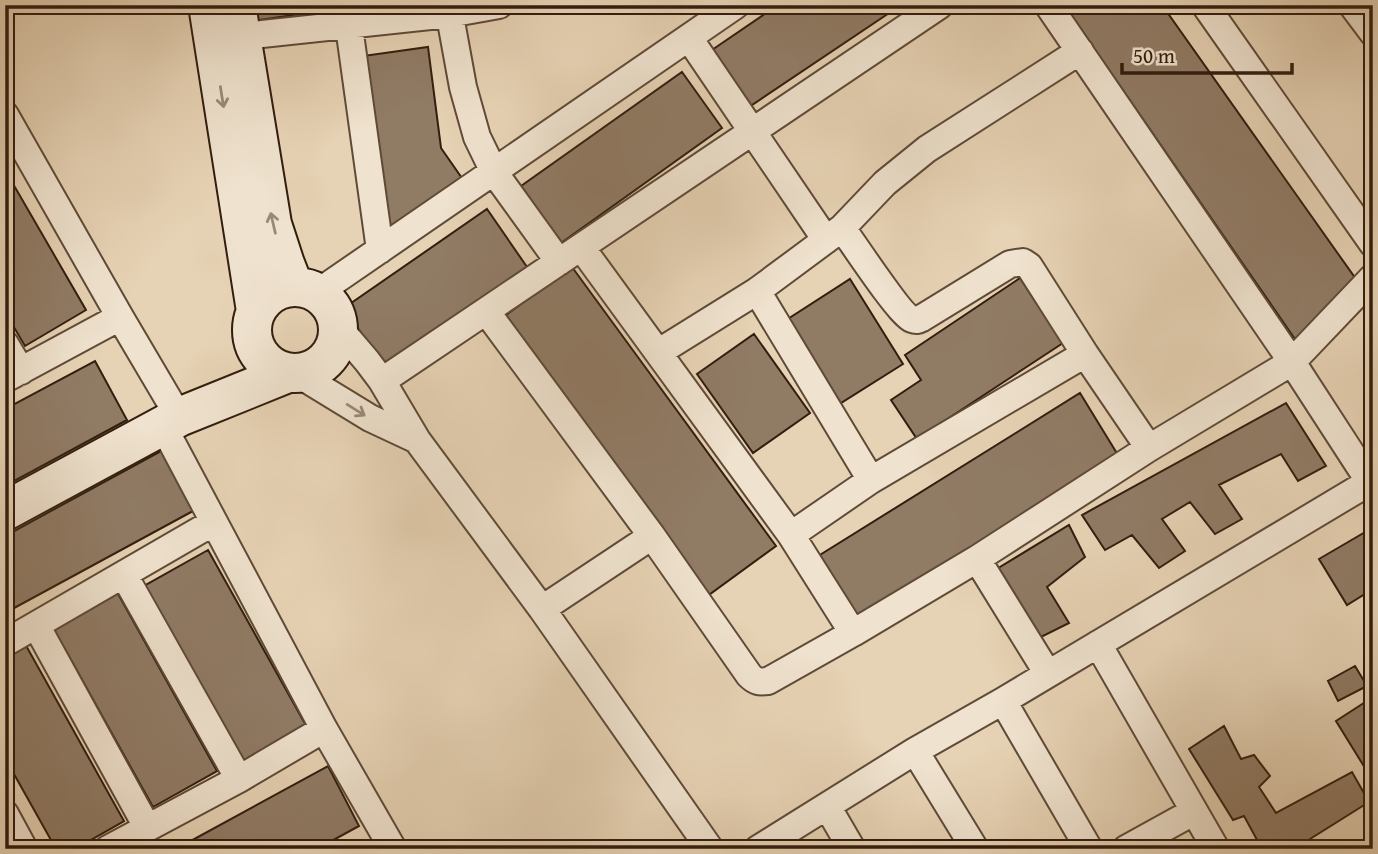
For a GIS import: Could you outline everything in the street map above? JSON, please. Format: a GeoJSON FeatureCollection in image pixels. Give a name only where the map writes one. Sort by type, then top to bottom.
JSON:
{"type":"FeatureCollection","features":[{"type":"Feature","properties":{"kind":"street"},"geometry":{"type":"LineString","coordinates":[[224,22],[499,5]]}},
{"type":"Feature","properties":{"kind":"street"},"geometry":{"type":"LineString","coordinates":[[305,290],[380,250],[736,5]]}},
{"type":"Feature","properties":{"kind":"street"},"geometry":{"type":"LineString","coordinates":[[382,381],[940,5]]}},
{"type":"Feature","properties":{"kind":"street"},"geometry":{"type":"LineString","coordinates":[[758,849],[915,751],[1372,483],[1048,5]]}},
{"type":"Feature","properties":{"kind":"street"},"geometry":{"type":"LineString","coordinates":[[1205,5],[1373,244]]}},
{"type":"Feature","properties":{"kind":"street"},"geometry":{"type":"LineString","coordinates":[[1352,5],[1373,33]]}},
{"type":"Feature","properties":{"kind":"street"},"geometry":{"type":"LineString","coordinates":[[449,10],[463,87],[477,137],[494,172],[559,262]]}},
{"type":"Feature","properties":{"kind":"street"},"geometry":{"type":"LineString","coordinates":[[347,15],[380,250]]}},
{"type":"Feature","properties":{"kind":"street"},"geometry":{"type":"LineString","coordinates":[[224,22],[272,224],[285,264],[305,290]]}},
{"type":"Feature","properties":{"kind":"street"},"geometry":{"type":"LineString","coordinates":[[224,22],[259,355],[277,370],[293,374],[370,418],[417,440]]}},
{"type":"Feature","properties":{"kind":"street"},"geometry":{"type":"LineString","coordinates":[[689,38],[753,131],[834,234],[899,308],[917,320],[1010,264],[1023,262],[1034,272],[1085,354],[1149,448]]}},
{"type":"Feature","properties":{"kind":"street"},"geometry":{"type":"LineString","coordinates":[[659,352],[757,290],[834,234],[885,183],[928,149],[1080,51]]}},
{"type":"Feature","properties":{"kind":"street"},"geometry":{"type":"LineString","coordinates":[[5,115],[120,317],[181,417],[214,522],[324,729],[393,849]]}},
{"type":"Feature","properties":{"kind":"street"},"geometry":{"type":"LineString","coordinates":[[581,247],[791,535],[853,633]]}},
{"type":"Feature","properties":{"kind":"street"},"geometry":{"type":"LineString","coordinates":[[486,311],[652,536],[749,675],[756,681],[768,681],[977,559],[1149,448],[1292,362],[1373,277]]}},
{"type":"Feature","properties":{"kind":"street"},"geometry":{"type":"LineString","coordinates":[[5,511],[181,417],[293,374],[312,371],[332,353],[337,340],[338,327],[332,307],[325,299],[305,290],[282,289],[272,294],[263,302],[255,328],[181,417]]}},
{"type":"Feature","properties":{"kind":"street"},"geometry":{"type":"LineString","coordinates":[[757,290],[871,480]]}},
{"type":"Feature","properties":{"kind":"street"},"geometry":{"type":"LineString","coordinates":[[5,344],[13,375],[120,317]]}},
{"type":"Feature","properties":{"kind":"street"},"geometry":{"type":"LineString","coordinates":[[338,327],[382,381],[417,440],[542,609],[710,849]]}},
{"type":"Feature","properties":{"kind":"street"},"geometry":{"type":"LineString","coordinates":[[791,535],[871,480],[1085,354]]}},
{"type":"Feature","properties":{"kind":"street"},"geometry":{"type":"LineString","coordinates":[[5,643],[214,522]]}},
{"type":"Feature","properties":{"kind":"street"},"geometry":{"type":"LineString","coordinates":[[542,609],[652,536]]}},
{"type":"Feature","properties":{"kind":"street"},"geometry":{"type":"LineString","coordinates":[[977,559],[1048,674]]}},
{"type":"Feature","properties":{"kind":"street"},"geometry":{"type":"LineString","coordinates":[[124,575],[239,779]]}},
{"type":"Feature","properties":{"kind":"street"},"geometry":{"type":"LineString","coordinates":[[36,625],[147,827]]}},
{"type":"Feature","properties":{"kind":"street"},"geometry":{"type":"LineString","coordinates":[[1098,644],[1216,849]]}},
{"type":"Feature","properties":{"kind":"street"},"geometry":{"type":"LineString","coordinates":[[1003,701],[1089,849]]}},
{"type":"Feature","properties":{"kind":"street"},"geometry":{"type":"LineString","coordinates":[[108,849],[239,779],[324,729]]}},
{"type":"Feature","properties":{"kind":"street"},"geometry":{"type":"LineString","coordinates":[[915,751],[975,849]]}},
{"type":"Feature","properties":{"kind":"street"},"geometry":{"type":"LineString","coordinates":[[827,806],[852,849]]}},
{"type":"Feature","properties":{"kind":"street"},"geometry":{"type":"LineString","coordinates":[[1126,849],[1193,811]]}},
{"type":"Feature","properties":{"kind":"street"},"geometry":{"type":"LineString","coordinates":[[5,814],[24,849]]}},
{"type":"Feature","properties":{"kind":"building"},"geometry":{"type":"Polygon","coordinates":[[[251,5],[322,5],[322,11],[253,21],[251,5]]]}},
{"type":"Feature","properties":{"kind":"building"},"geometry":{"type":"Polygon","coordinates":[[[778,5],[901,5],[746,109],[709,52],[778,5]]]}},
{"type":"Feature","properties":{"kind":"building"},"geometry":{"type":"Polygon","coordinates":[[[1082,5],[1162,5],[1358,282],[1297,342],[1070,14],[1082,5]]]}},
{"type":"Feature","properties":{"kind":"building"},"geometry":{"type":"Polygon","coordinates":[[[428,47],[441,148],[466,184],[388,237],[363,56],[428,47]]]}},
{"type":"Feature","properties":{"kind":"building"},"geometry":{"type":"Polygon","coordinates":[[[682,72],[722,128],[554,248],[514,191],[682,72]]]}},
{"type":"Feature","properties":{"kind":"building"},"geometry":{"type":"Polygon","coordinates":[[[5,170],[86,310],[25,346],[5,312],[5,170]]]}},
{"type":"Feature","properties":{"kind":"building"},"geometry":{"type":"Polygon","coordinates":[[[487,209],[527,267],[384,366],[344,308],[487,209]]]}},
{"type":"Feature","properties":{"kind":"building"},"geometry":{"type":"Polygon","coordinates":[[[572,267],[776,546],[706,597],[502,318],[572,267]]]}},
{"type":"Feature","properties":{"kind":"building"},"geometry":{"type":"Polygon","coordinates":[[[1020,278],[1063,343],[917,439],[891,400],[921,380],[905,355],[1020,278]]]}},
{"type":"Feature","properties":{"kind":"building"},"geometry":{"type":"Polygon","coordinates":[[[850,279],[903,364],[833,408],[780,324],[850,279]]]}},
{"type":"Feature","properties":{"kind":"building"},"geometry":{"type":"Polygon","coordinates":[[[754,334],[810,413],[753,453],[697,374],[754,334]]]}},
{"type":"Feature","properties":{"kind":"building"},"geometry":{"type":"Polygon","coordinates":[[[95,361],[127,420],[5,486],[5,409],[95,361]]]}},
{"type":"Feature","properties":{"kind":"building"},"geometry":{"type":"Polygon","coordinates":[[[1080,393],[1121,460],[857,625],[815,558],[1080,393]]]}},
{"type":"Feature","properties":{"kind":"building"},"geometry":{"type":"Polygon","coordinates":[[[1286,403],[1326,466],[1298,481],[1281,454],[1219,485],[1242,519],[1215,534],[1190,502],[1162,519],[1185,551],[1159,568],[1132,535],[1105,550],[1082,515],[1286,403]]]}},
{"type":"Feature","properties":{"kind":"building"},"geometry":{"type":"Polygon","coordinates":[[[161,451],[193,511],[5,613],[5,536],[161,451]]]}},
{"type":"Feature","properties":{"kind":"building"},"geometry":{"type":"Polygon","coordinates":[[[1069,525],[1085,557],[1047,587],[1069,623],[1037,639],[995,570],[1069,525]]]}},
{"type":"Feature","properties":{"kind":"building"},"geometry":{"type":"Polygon","coordinates":[[[1367,531],[1373,539],[1373,589],[1347,605],[1319,559],[1367,531]]]}},
{"type":"Feature","properties":{"kind":"building"},"geometry":{"type":"Polygon","coordinates":[[[208,550],[308,729],[244,765],[144,586],[208,550]]]}},
{"type":"Feature","properties":{"kind":"building"},"geometry":{"type":"Polygon","coordinates":[[[117,592],[217,771],[153,807],[53,628],[117,592]]]}},
{"type":"Feature","properties":{"kind":"building"},"geometry":{"type":"Polygon","coordinates":[[[24,642],[124,821],[75,849],[56,849],[5,758],[5,652],[24,642]]]}},
{"type":"Feature","properties":{"kind":"building"},"geometry":{"type":"Polygon","coordinates":[[[1355,666],[1367,686],[1338,701],[1328,681],[1355,666]]]}},
{"type":"Feature","properties":{"kind":"building"},"geometry":{"type":"Polygon","coordinates":[[[1373,697],[1373,781],[1336,721],[1373,697]]]}},
{"type":"Feature","properties":{"kind":"building"},"geometry":{"type":"Polygon","coordinates":[[[1224,726],[1241,759],[1254,755],[1270,776],[1259,787],[1276,813],[1352,772],[1369,802],[1294,849],[1262,849],[1244,816],[1233,820],[1189,749],[1224,726]]]}},
{"type":"Feature","properties":{"kind":"building"},"geometry":{"type":"Polygon","coordinates":[[[328,766],[359,826],[317,849],[176,849],[328,766]]]}}]}
